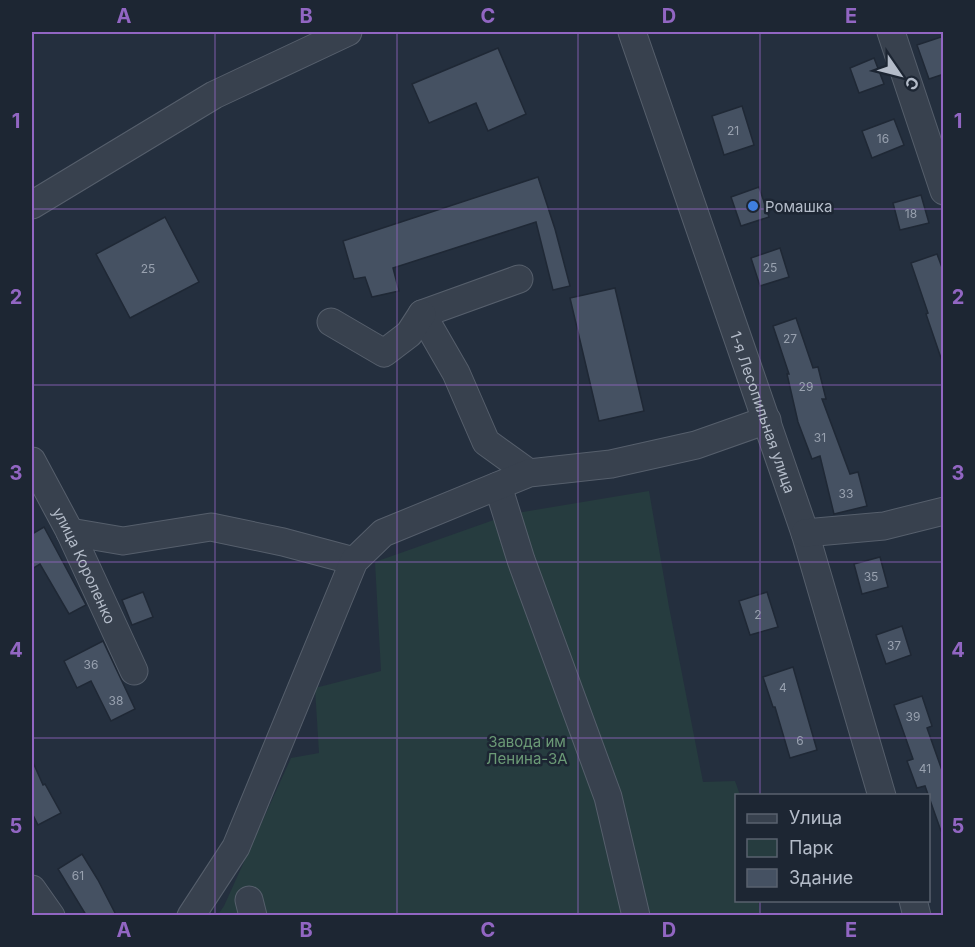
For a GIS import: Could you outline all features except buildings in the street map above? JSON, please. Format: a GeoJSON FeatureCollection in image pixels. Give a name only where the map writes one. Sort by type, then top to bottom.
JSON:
{"type":"FeatureCollection","features":[{"type":"Feature","properties":{"kind":"street"},"geometry":{"type":"LineString","coordinates":[[32,205],[214,96],[348,32]]}},
{"type":"Feature","properties":{"kind":"street","name":"1-я Лесопильная улица"},"geometry":{"type":"LineString","coordinates":[[632,32],[806,533],[882,794]]}},
{"type":"Feature","properties":{"kind":"street"},"geometry":{"type":"LineString","coordinates":[[891,32],[944,191]]}},
{"type":"Feature","properties":{"kind":"street"},"geometry":{"type":"LineString","coordinates":[[331,322],[384,353],[409,334],[422,314],[519,279]]}},
{"type":"Feature","properties":{"kind":"street"},"geometry":{"type":"LineString","coordinates":[[422,314],[456,373],[486,442],[529,472]]}},
{"type":"Feature","properties":{"kind":"street"},"geometry":{"type":"LineString","coordinates":[[191,915],[236,847],[354,561],[383,533],[529,472],[611,464],[696,445],[766,420]]}},
{"type":"Feature","properties":{"kind":"street","name":"улица Короленко"},"geometry":{"type":"LineString","coordinates":[[32,461],[70,532],[134,671]]}},
{"type":"Feature","properties":{"kind":"street"},"geometry":{"type":"LineString","coordinates":[[498,486],[521,560],[608,797],[636,915]]}},
{"type":"Feature","properties":{"kind":"street"},"geometry":{"type":"LineString","coordinates":[[806,533],[884,526],[944,511]]}},
{"type":"Feature","properties":{"kind":"street"},"geometry":{"type":"LineString","coordinates":[[70,532],[123,541],[211,526],[354,561]]}},
{"type":"Feature","properties":{"kind":"street"},"geometry":{"type":"LineString","coordinates":[[32,889],[51,915]]}},
{"type":"Feature","properties":{"kind":"green space","name":"Завода им Ленина-3А"},"geometry":{"type":"Polygon","coordinates":[[[649,491],[703,782],[735,781],[740,794],[735,794],[735,902],[758,902],[761,915],[217,916],[224,906],[291,758],[319,753],[315,688],[381,671],[375,562],[511,514],[649,491]]]}},
{"type":"Feature","properties":{"kind":"place","name":"Ромашка"},"geometry":{"type":"Point","coordinates":[753,206]}}]}
